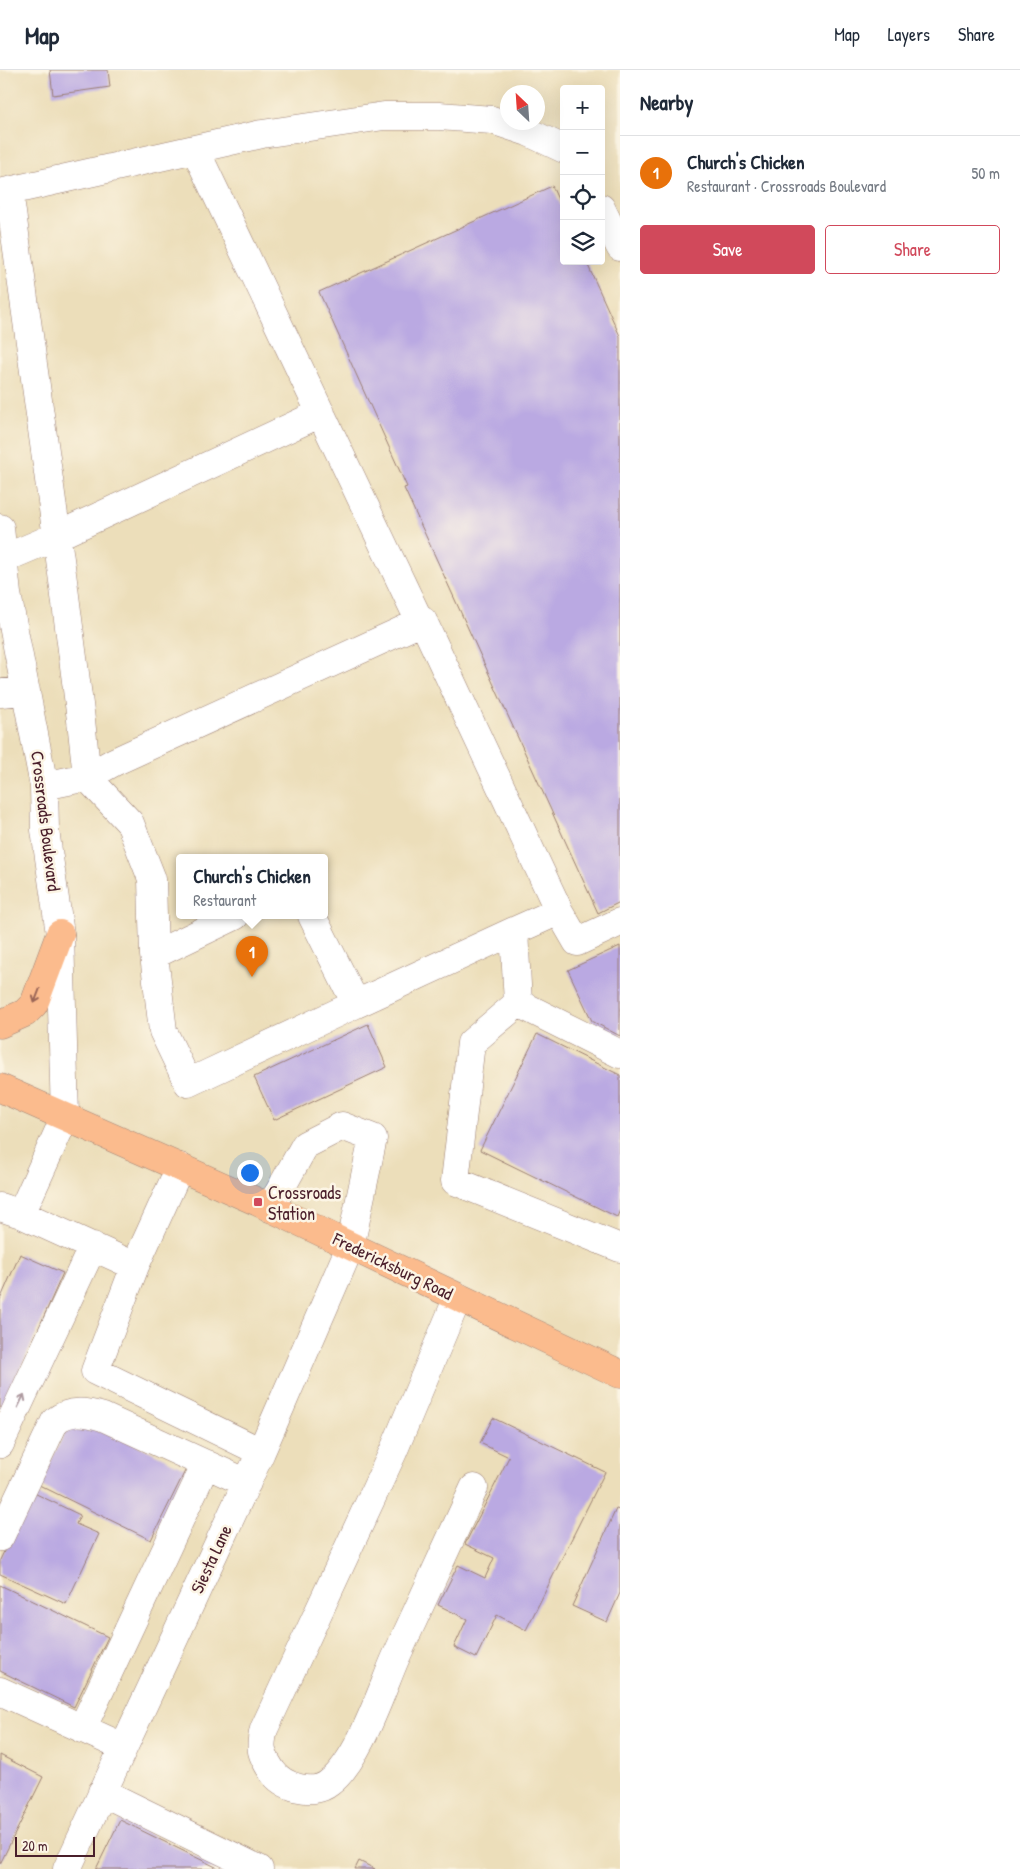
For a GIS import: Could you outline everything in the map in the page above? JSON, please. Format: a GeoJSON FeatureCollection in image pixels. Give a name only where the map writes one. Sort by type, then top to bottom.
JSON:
{"type":"FeatureCollection","features":[{"type":"Feature","properties":{"kind":"main road"},"geometry":{"type":"LineString","coordinates":[[0,1024],[25,1014],[34,1004],[60,934]]}},
{"type":"Feature","properties":{"kind":"main road","name":"Fredericksburg Road"},"geometry":{"type":"LineString","coordinates":[[0,1088],[270,1208],[620,1374]]}},
{"type":"Feature","properties":{"kind":"street"},"geometry":{"type":"LineString","coordinates":[[559,911],[188,1083],[163,1031],[154,955],[152,879],[130,822],[87,777],[82,720],[57,536],[4,192],[262,134],[384,116],[439,116],[492,120],[528,132],[560,147]]}},
{"type":"Feature","properties":{"kind":"street"},"geometry":{"type":"LineString","coordinates":[[195,149],[420,622]]}},
{"type":"Feature","properties":{"kind":"street"},"geometry":{"type":"LineString","coordinates":[[605,216],[620,247]]}},
{"type":"Feature","properties":{"kind":"street"},"geometry":{"type":"LineString","coordinates":[[3,559],[57,536],[321,413]]}},
{"type":"Feature","properties":{"kind":"street","name":"Crossroads Boulevard"},"geometry":{"type":"LineString","coordinates":[[0,528],[7,594],[13,692],[44,786],[46,830],[60,934],[65,1117]]}},
{"type":"Feature","properties":{"kind":"street"},"geometry":{"type":"LineString","coordinates":[[44,786],[87,777],[114,762],[423,620],[559,911],[577,942],[620,922]]}},
{"type":"Feature","properties":{"kind":"street"},"geometry":{"type":"LineString","coordinates":[[154,955],[229,919]]}},
{"type":"Feature","properties":{"kind":"street"},"geometry":{"type":"LineString","coordinates":[[314,919],[356,1004]]}},
{"type":"Feature","properties":{"kind":"street"},"geometry":{"type":"LineString","coordinates":[[514,931],[518,1003]]}},
{"type":"Feature","properties":{"kind":"street"},"geometry":{"type":"LineString","coordinates":[[518,1003],[620,1054]]}},
{"type":"Feature","properties":{"kind":"street"},"geometry":{"type":"LineString","coordinates":[[518,1003],[471,1043],[455,1181],[620,1248]]}},
{"type":"Feature","properties":{"kind":"street"},"geometry":{"type":"LineString","coordinates":[[65,1117],[10,1211],[135,1266]]}},
{"type":"Feature","properties":{"kind":"street","name":"Siesta Lane"},"geometry":{"type":"LineString","coordinates":[[66,1869],[247,1483],[350,1247],[373,1138],[342,1126],[305,1145],[270,1208]]}},
{"type":"Feature","properties":{"kind":"street"},"geometry":{"type":"LineString","coordinates":[[180,1167],[135,1266],[95,1371],[261,1452]]}},
{"type":"Feature","properties":{"kind":"street"},"geometry":{"type":"LineString","coordinates":[[0,1444],[93,1246]]}},
{"type":"Feature","properties":{"kind":"street"},"geometry":{"type":"LineString","coordinates":[[458,1297],[393,1452],[264,1729],[260,1745],[263,1758],[276,1776],[295,1787],[317,1789],[329,1784],[342,1770],[357,1748],[400,1648],[474,1488]]}},
{"type":"Feature","properties":{"kind":"street"},"geometry":{"type":"LineString","coordinates":[[0,1537],[55,1421],[61,1416],[83,1411],[103,1417],[247,1483]]}},
{"type":"Feature","properties":{"kind":"street"},"geometry":{"type":"LineString","coordinates":[[82,1729],[206,1464]]}},
{"type":"Feature","properties":{"kind":"street"},"geometry":{"type":"LineString","coordinates":[[0,1691],[123,1747]]}},
{"type":"Feature","properties":{"kind":"street"},"geometry":{"type":"LineString","coordinates":[[102,1792],[259,1869]]}},
{"type":"Feature","properties":{"kind":"building"},"geometry":{"type":"Polygon","coordinates":[[[50,70],[108,70],[110,87],[53,95],[50,70]]]}},
{"type":"Feature","properties":{"kind":"building"},"geometry":{"type":"Polygon","coordinates":[[[552,186],[560,204],[560,265],[588,265],[620,336],[620,902],[598,913],[404,488],[407,487],[319,292],[552,186]]]}},
{"type":"Feature","properties":{"kind":"building"},"geometry":{"type":"Polygon","coordinates":[[[620,946],[620,1036],[592,1021],[568,970],[620,946]]]}},
{"type":"Feature","properties":{"kind":"building"},"geometry":{"type":"Polygon","coordinates":[[[368,1024],[387,1067],[274,1120],[254,1077],[368,1024]]]}},
{"type":"Feature","properties":{"kind":"building"},"geometry":{"type":"Polygon","coordinates":[[[537,1034],[620,1075],[620,1210],[617,1217],[480,1150],[537,1034]]]}},
{"type":"Feature","properties":{"kind":"building"},"geometry":{"type":"Polygon","coordinates":[[[20,1254],[63,1273],[3,1409],[0,1407],[0,1300],[20,1254]]]}},
{"type":"Feature","properties":{"kind":"building"},"geometry":{"type":"Polygon","coordinates":[[[74,1414],[186,1469],[151,1540],[39,1485],[74,1414]]]}},
{"type":"Feature","properties":{"kind":"building"},"geometry":{"type":"Polygon","coordinates":[[[493,1418],[605,1472],[526,1630],[497,1615],[476,1658],[454,1647],[467,1619],[438,1605],[458,1565],[485,1578],[494,1558],[465,1544],[509,1457],[480,1443],[493,1418]]]}},
{"type":"Feature","properties":{"kind":"building"},"geometry":{"type":"Polygon","coordinates":[[[32,1492],[80,1515],[76,1524],[99,1534],[66,1604],[0,1574],[0,1560],[32,1492]]]}},
{"type":"Feature","properties":{"kind":"building"},"geometry":{"type":"Polygon","coordinates":[[[616,1509],[620,1510],[620,1593],[607,1622],[572,1606],[616,1509]]]}},
{"type":"Feature","properties":{"kind":"building"},"geometry":{"type":"Polygon","coordinates":[[[0,1585],[108,1637],[74,1707],[0,1671],[0,1585]]]}},
{"type":"Feature","properties":{"kind":"building"},"geometry":{"type":"Polygon","coordinates":[[[0,1755],[43,1777],[0,1864],[0,1755]]]}},
{"type":"Feature","properties":{"kind":"building"},"geometry":{"type":"Polygon","coordinates":[[[120,1820],[220,1869],[96,1869],[120,1820]]]}},
{"type":"Feature","properties":{"kind":"building"},"geometry":{"type":"Polygon","coordinates":[[[359,1861],[375,1869],[355,1869],[359,1861]]]}},
{"type":"Feature","properties":{"kind":"place","name":"Church's Chicken"},"geometry":{"type":"Point","coordinates":[252,977]}},
{"type":"Feature","properties":{"kind":"place","name":"Crossroads Station"},"geometry":{"type":"Point","coordinates":[258,1202]}}]}
